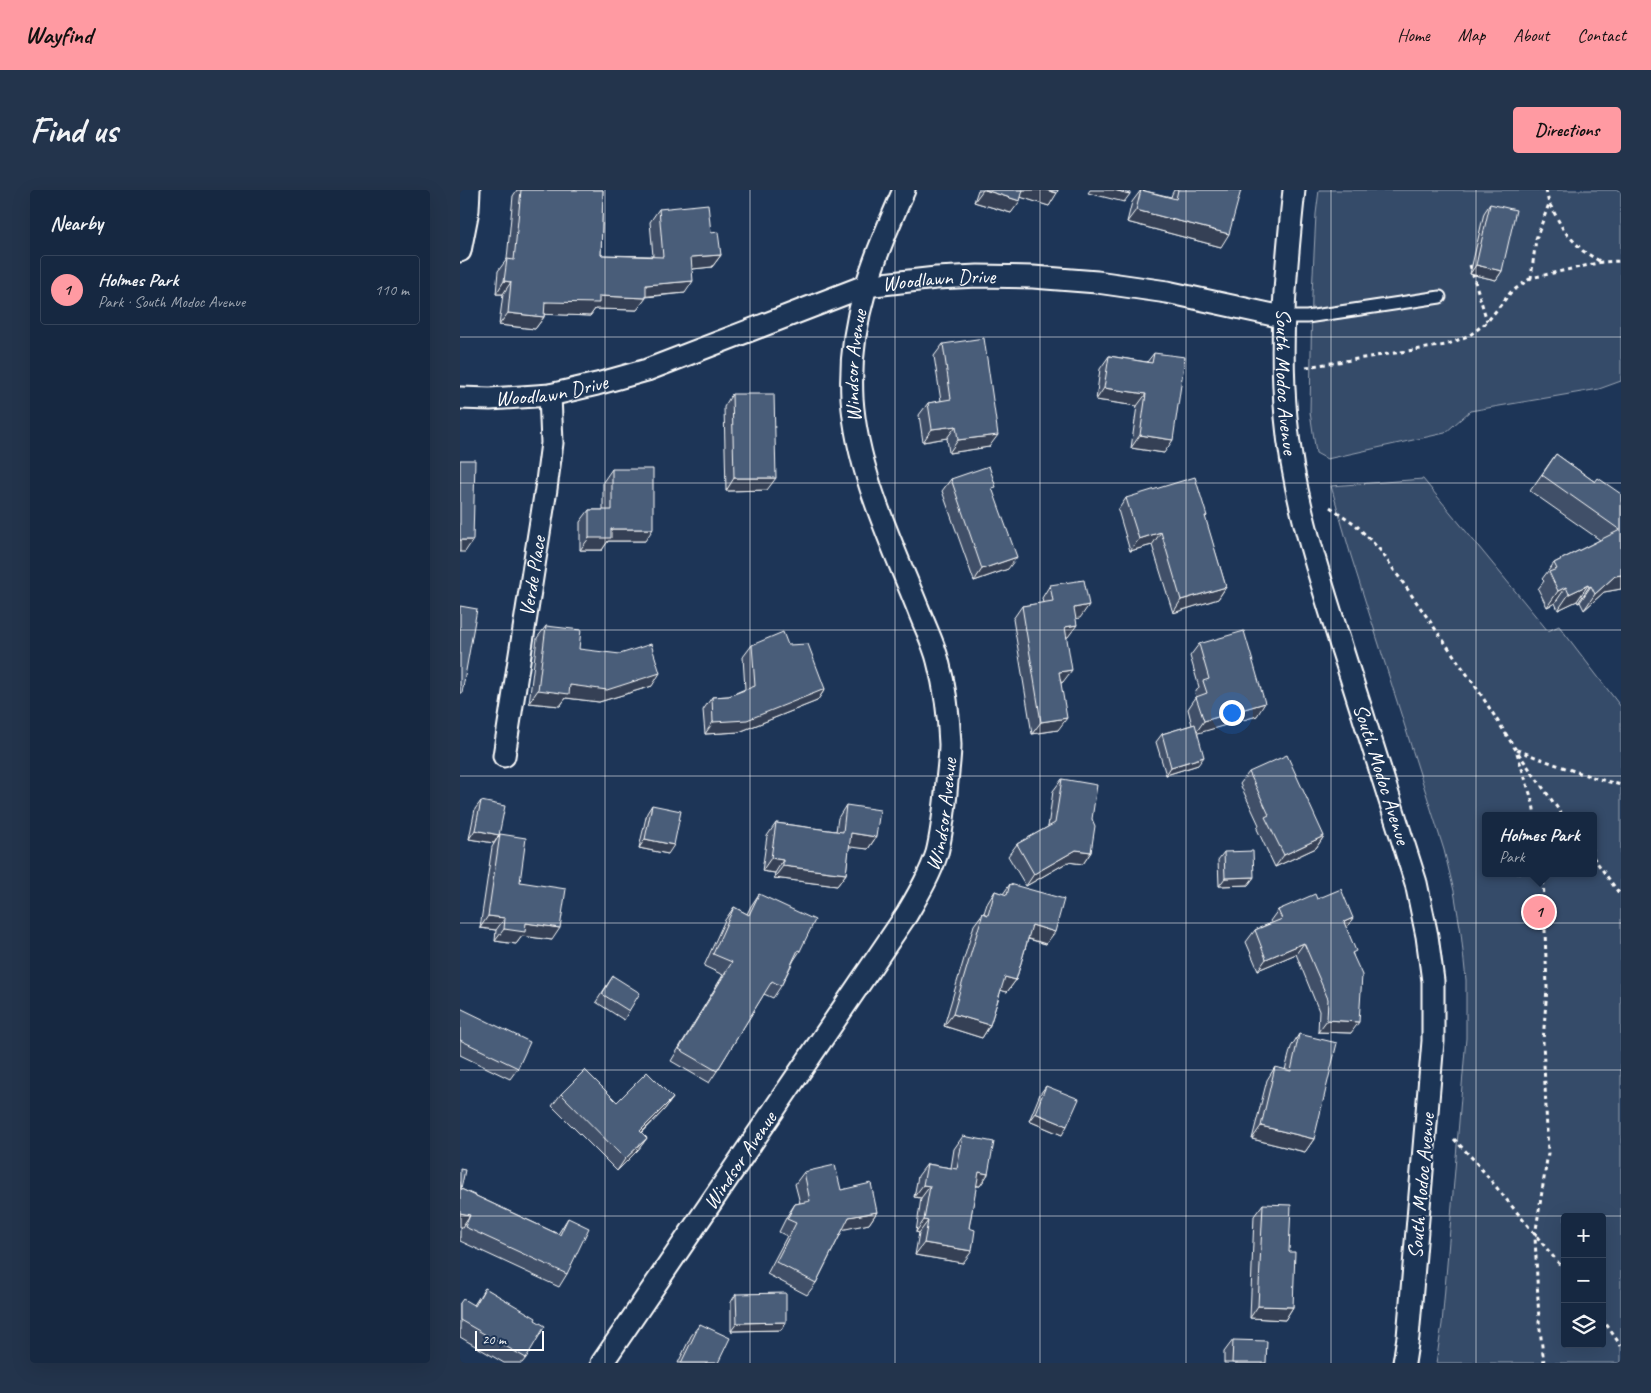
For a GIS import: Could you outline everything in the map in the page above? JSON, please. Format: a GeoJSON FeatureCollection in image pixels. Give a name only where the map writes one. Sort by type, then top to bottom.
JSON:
{"type":"FeatureCollection","features":[{"type":"Feature","properties":{"kind":"street"},"geometry":{"type":"LineString","coordinates":[[460,252],[470,190]]}},
{"type":"Feature","properties":{"kind":"street","name":"Windsor Avenue"},"geometry":{"type":"LineString","coordinates":[[602,1363],[907,914],[925,882],[936,854],[943,826],[950,744],[946,702],[938,660],[876,503],[864,465],[852,400],[851,365],[856,328],[865,286],[904,190]]}},
{"type":"Feature","properties":{"kind":"street","name":"South Modoc Avenue"},"geometry":{"type":"LineString","coordinates":[[1294,190],[1283,317],[1286,416],[1294,478],[1311,548],[1416,883],[1428,936],[1433,981],[1433,1041],[1408,1336],[1404,1363]]}},
{"type":"Feature","properties":{"kind":"street","name":"Woodlawn Drive"},"geometry":{"type":"LineString","coordinates":[[460,398],[490,399],[550,395],[597,384],[647,370],[865,286],[936,278],[1033,276],[1097,282],[1167,292],[1283,317]]}},
{"type":"Feature","properties":{"kind":"street","name":"Verde Place"},"geometry":{"type":"LineString","coordinates":[[504,756],[552,443],[550,395]]}},
{"type":"Feature","properties":{"kind":"lane"},"geometry":{"type":"LineString","coordinates":[[1283,317],[1307,317],[1440,297]]}},
{"type":"Feature","properties":{"kind":"path"},"geometry":{"type":"LineString","coordinates":[[1546,190],[1549,204],[1564,231],[1583,251],[1602,262]]}},
{"type":"Feature","properties":{"kind":"path"},"geometry":{"type":"LineString","coordinates":[[1531,278],[1536,239],[1549,204]]}},
{"type":"Feature","properties":{"kind":"path"},"geometry":{"type":"LineString","coordinates":[[1306,367],[1446,345],[1470,335],[1487,322],[1511,292],[1531,278],[1602,262],[1621,261]]}},
{"type":"Feature","properties":{"kind":"path"},"geometry":{"type":"LineString","coordinates":[[1470,265],[1487,322]]}},
{"type":"Feature","properties":{"kind":"path"},"geometry":{"type":"LineString","coordinates":[[1330,507],[1355,524],[1380,550],[1478,690],[1516,750],[1561,812]]}},
{"type":"Feature","properties":{"kind":"path"},"geometry":{"type":"LineString","coordinates":[[1516,750],[1559,766],[1621,784]]}},
{"type":"Feature","properties":{"kind":"path"},"geometry":{"type":"LineString","coordinates":[[1516,750],[1534,812]]}},
{"type":"Feature","properties":{"kind":"path"},"geometry":{"type":"LineString","coordinates":[[1597,863],[1621,896]]}},
{"type":"Feature","properties":{"kind":"path"},"geometry":{"type":"LineString","coordinates":[[1543,877],[1547,988],[1543,1041],[1548,1152],[1535,1236],[1539,1321],[1544,1363]]}},
{"type":"Feature","properties":{"kind":"path"},"geometry":{"type":"LineString","coordinates":[[1454,1139],[1474,1160],[1561,1266]]}},
{"type":"Feature","properties":{"kind":"path"},"geometry":{"type":"LineString","coordinates":[[1606,1324],[1621,1346]]}},
{"type":"Feature","properties":{"kind":"shaded area"},"geometry":{"type":"Polygon","coordinates":[[[1319,190],[1621,190],[1621,381],[1599,389],[1470,411],[1445,433],[1327,459],[1316,453],[1310,412],[1312,294],[1319,190]]]}},
{"type":"Feature","properties":{"kind":"shaded area"},"geometry":{"type":"Polygon","coordinates":[[[1423,479],[1548,631],[1559,626],[1621,707],[1621,1363],[1436,1363],[1442,1324],[1466,1038],[1466,980],[1461,933],[1454,891],[1444,850],[1351,556],[1331,486],[1423,479]]]}},
{"type":"Feature","properties":{"kind":"building"},"geometry":{"type":"Polygon","coordinates":[[[521,190],[603,190],[601,255],[663,257],[659,209],[708,204],[711,233],[718,232],[721,255],[691,257],[693,281],[646,285],[646,298],[599,296],[599,303],[545,302],[544,317],[508,313],[511,282],[504,281],[507,259],[514,260],[521,190]]]}},
{"type":"Feature","properties":{"kind":"building"},"geometry":{"type":"Polygon","coordinates":[[[985,190],[1023,190],[1020,201],[985,190]]]}},
{"type":"Feature","properties":{"kind":"building"},"geometry":{"type":"Polygon","coordinates":[[[1046,190],[1058,190],[1057,193],[1046,190]]]}},
{"type":"Feature","properties":{"kind":"building"},"geometry":{"type":"Polygon","coordinates":[[[1114,190],[1130,190],[1130,194],[1114,190]]]}},
{"type":"Feature","properties":{"kind":"building"},"geometry":{"type":"Polygon","coordinates":[[[1141,190],[1176,199],[1178,190],[1241,190],[1229,234],[1136,210],[1141,190]]]}},
{"type":"Feature","properties":{"kind":"building"},"geometry":{"type":"Polygon","coordinates":[[[1490,204],[1516,210],[1502,271],[1476,265],[1490,204]]]}},
{"type":"Feature","properties":{"kind":"building"},"geometry":{"type":"Polygon","coordinates":[[[984,338],[998,435],[958,440],[956,426],[932,429],[928,403],[951,399],[943,344],[984,338]]]}},
{"type":"Feature","properties":{"kind":"building"},"geometry":{"type":"Polygon","coordinates":[[[1154,353],[1185,357],[1173,440],[1140,435],[1146,394],[1104,388],[1109,356],[1152,363],[1154,353]]]}},
{"type":"Feature","properties":{"kind":"building"},"geometry":{"type":"Polygon","coordinates":[[[732,394],[774,394],[776,478],[734,478],[732,394]]]}},
{"type":"Feature","properties":{"kind":"building"},"geometry":{"type":"Polygon","coordinates":[[[1556,454],[1595,482],[1598,478],[1621,494],[1621,575],[1615,576],[1595,594],[1591,586],[1589,587],[1588,585],[1569,594],[1566,587],[1558,591],[1549,572],[1557,569],[1554,563],[1620,530],[1542,475],[1556,454]]]}},
{"type":"Feature","properties":{"kind":"building"},"geometry":{"type":"Polygon","coordinates":[[[460,460],[475,460],[473,540],[460,540],[460,460]]]}},
{"type":"Feature","properties":{"kind":"building"},"geometry":{"type":"Polygon","coordinates":[[[989,466],[996,487],[992,488],[1017,557],[982,569],[951,479],[989,466]]]}},
{"type":"Feature","properties":{"kind":"building"},"geometry":{"type":"Polygon","coordinates":[[[612,469],[653,469],[653,529],[611,529],[611,538],[589,538],[589,510],[612,510],[612,469]]]}},
{"type":"Feature","properties":{"kind":"building"},"geometry":{"type":"Polygon","coordinates":[[[1195,477],[1226,587],[1181,600],[1161,532],[1139,539],[1126,498],[1195,477]]]}},
{"type":"Feature","properties":{"kind":"building"},"geometry":{"type":"Polygon","coordinates":[[[1084,580],[1089,605],[1074,608],[1077,625],[1065,627],[1072,670],[1059,672],[1067,718],[1041,722],[1022,606],[1053,601],[1050,585],[1084,580]]]}},
{"type":"Feature","properties":{"kind":"building"},"geometry":{"type":"Polygon","coordinates":[[[460,606],[477,609],[462,693],[460,693],[460,606]]]}},
{"type":"Feature","properties":{"kind":"building"},"geometry":{"type":"Polygon","coordinates":[[[546,626],[581,630],[579,649],[620,654],[651,644],[660,673],[607,690],[570,685],[569,694],[538,690],[546,626]]]}},
{"type":"Feature","properties":{"kind":"building"},"geometry":{"type":"Polygon","coordinates":[[[1244,631],[1265,703],[1204,721],[1196,697],[1207,693],[1203,681],[1209,679],[1199,644],[1244,631]]]}},
{"type":"Feature","properties":{"kind":"building"},"geometry":{"type":"Polygon","coordinates":[[[783,632],[788,645],[808,644],[825,689],[747,720],[713,722],[712,697],[729,696],[755,686],[752,645],[783,632]]]}},
{"type":"Feature","properties":{"kind":"building"},"geometry":{"type":"Polygon","coordinates":[[[1195,724],[1204,757],[1171,767],[1162,734],[1195,724]]]}},
{"type":"Feature","properties":{"kind":"building"},"geometry":{"type":"Polygon","coordinates":[[[1287,755],[1324,836],[1284,855],[1265,817],[1269,815],[1249,772],[1287,755]]]}},
{"type":"Feature","properties":{"kind":"building"},"geometry":{"type":"Polygon","coordinates":[[[1062,779],[1097,785],[1092,819],[1095,826],[1091,852],[1076,850],[1034,874],[1017,844],[1055,823],[1062,779]]]}},
{"type":"Feature","properties":{"kind":"building"},"geometry":{"type":"Polygon","coordinates":[[[481,801],[505,806],[499,835],[475,830],[481,801]]]}},
{"type":"Feature","properties":{"kind":"building"},"geometry":{"type":"Polygon","coordinates":[[[652,805],[681,811],[674,845],[645,839],[652,805]]]}},
{"type":"Feature","properties":{"kind":"building"},"geometry":{"type":"Polygon","coordinates":[[[846,805],[880,810],[876,837],[851,833],[846,874],[783,866],[783,860],[771,858],[776,823],[843,832],[846,805]]]}},
{"type":"Feature","properties":{"kind":"building"},"geometry":{"type":"Polygon","coordinates":[[[500,834],[526,838],[520,882],[566,889],[560,928],[526,923],[525,932],[504,929],[505,918],[488,916],[500,834]]]}},
{"type":"Feature","properties":{"kind":"building"},"geometry":{"type":"Polygon","coordinates":[[[1253,851],[1254,877],[1225,878],[1224,852],[1253,851]]]}},
{"type":"Feature","properties":{"kind":"building"},"geometry":{"type":"Polygon","coordinates":[[[1010,884],[1064,899],[1055,932],[1032,925],[1016,980],[1005,977],[990,1025],[953,1014],[983,913],[988,915],[995,891],[1007,895],[1010,884]]]}},
{"type":"Feature","properties":{"kind":"building"},"geometry":{"type":"Polygon","coordinates":[[[1341,889],[1353,918],[1344,922],[1356,951],[1352,953],[1362,975],[1359,1022],[1327,1020],[1328,999],[1304,943],[1266,959],[1255,930],[1282,919],[1278,910],[1315,894],[1317,899],[1341,889]]]}},
{"type":"Feature","properties":{"kind":"building"},"geometry":{"type":"Polygon","coordinates":[[[759,894],[815,920],[781,986],[772,981],[717,1071],[679,1049],[732,962],[713,954],[734,907],[749,915],[759,894]]]}},
{"type":"Feature","properties":{"kind":"building"},"geometry":{"type":"Polygon","coordinates":[[[613,976],[640,993],[629,1011],[602,994],[613,976]]]}},
{"type":"Feature","properties":{"kind":"building"},"geometry":{"type":"Polygon","coordinates":[[[460,1008],[530,1042],[518,1068],[460,1040],[460,1008]]]}},
{"type":"Feature","properties":{"kind":"building"},"geometry":{"type":"Polygon","coordinates":[[[1299,1034],[1337,1043],[1314,1139],[1261,1126],[1275,1067],[1291,1071],[1299,1034]]]}},
{"type":"Feature","properties":{"kind":"building"},"geometry":{"type":"Polygon","coordinates":[[[585,1070],[617,1102],[647,1072],[673,1098],[640,1131],[647,1138],[625,1159],[561,1094],[585,1070]]]}},
{"type":"Feature","properties":{"kind":"building"},"geometry":{"type":"Polygon","coordinates":[[[1046,1086],[1079,1099],[1067,1126],[1035,1113],[1046,1086]]]}},
{"type":"Feature","properties":{"kind":"building"},"geometry":{"type":"Polygon","coordinates":[[[963,1136],[994,1142],[988,1174],[979,1172],[969,1228],[975,1230],[972,1251],[924,1243],[928,1221],[924,1220],[930,1186],[923,1185],[927,1164],[957,1169],[963,1136]]]}},
{"type":"Feature","properties":{"kind":"building"},"geometry":{"type":"Polygon","coordinates":[[[835,1165],[841,1190],[871,1183],[877,1212],[849,1217],[816,1283],[776,1262],[796,1223],[787,1219],[795,1204],[810,1201],[804,1172],[835,1165]]]}},
{"type":"Feature","properties":{"kind":"building"},"geometry":{"type":"Polygon","coordinates":[[[460,1169],[465,1170],[461,1189],[560,1235],[568,1218],[589,1228],[567,1274],[465,1227],[470,1215],[460,1213],[460,1169]]]}},
{"type":"Feature","properties":{"kind":"building"},"geometry":{"type":"Polygon","coordinates":[[[1263,1204],[1291,1205],[1289,1252],[1295,1252],[1293,1307],[1258,1306],[1263,1204]]]}},
{"type":"Feature","properties":{"kind":"building"},"geometry":{"type":"Polygon","coordinates":[[[485,1288],[536,1318],[535,1320],[545,1326],[526,1358],[460,1320],[460,1303],[463,1299],[475,1306],[485,1288]]]}},
{"type":"Feature","properties":{"kind":"building"},"geometry":{"type":"Polygon","coordinates":[[[786,1293],[786,1322],[737,1323],[736,1294],[786,1293]]]}},
{"type":"Feature","properties":{"kind":"building"},"geometry":{"type":"Polygon","coordinates":[[[700,1324],[730,1338],[718,1363],[681,1363],[700,1324]]]}},
{"type":"Feature","properties":{"kind":"building"},"geometry":{"type":"Polygon","coordinates":[[[1233,1340],[1267,1341],[1266,1363],[1232,1363],[1233,1340]]]}},
{"type":"Feature","properties":{"kind":"place","name":"Holmes Park"},"geometry":{"type":"Point","coordinates":[1539,912]}}]}
